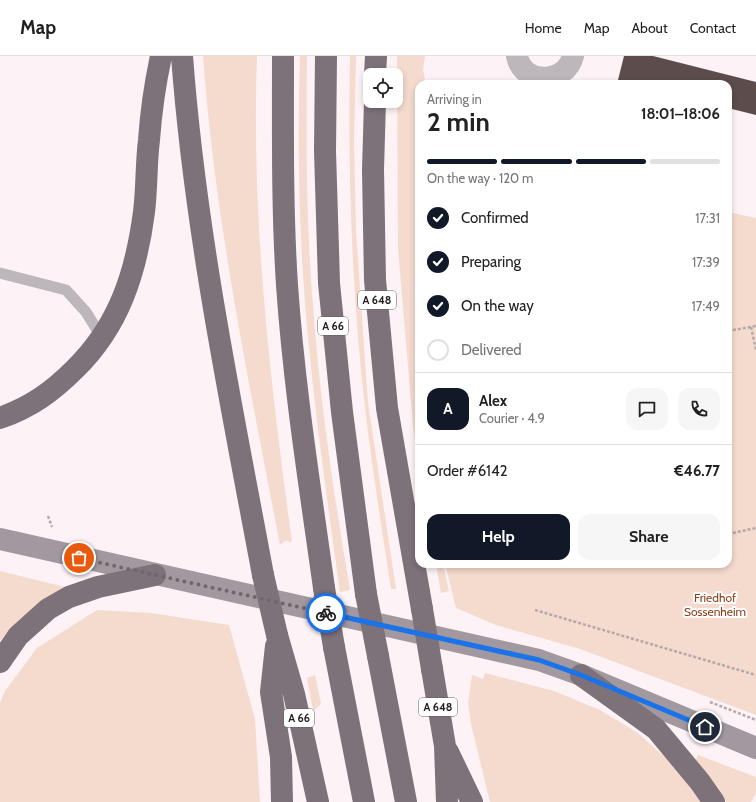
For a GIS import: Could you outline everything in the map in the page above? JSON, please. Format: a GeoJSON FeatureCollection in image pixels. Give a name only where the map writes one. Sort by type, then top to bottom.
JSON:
{"type":"FeatureCollection","features":[{"type":"Feature","properties":{"kind":"highway"},"geometry":{"type":"LineString","coordinates":[[0,418],[18,412],[54,390],[84,360],[102,338],[117,313],[134,267],[144,212],[149,140],[161,56]]}},
{"type":"Feature","properties":{"kind":"highway","name":"A 66"},"geometry":{"type":"LineString","coordinates":[[182,56],[193,163],[213,302],[264,575],[277,635],[294,694],[318,802]]}},
{"type":"Feature","properties":{"kind":"highway"},"geometry":{"type":"LineString","coordinates":[[283,56],[283,158],[288,285],[300,419],[324,588],[364,802]]}},
{"type":"Feature","properties":{"kind":"highway","name":"A 66"},"geometry":{"type":"LineString","coordinates":[[326,56],[325,151],[329,283],[342,412],[366,594],[406,802]]}},
{"type":"Feature","properties":{"kind":"highway"},"geometry":{"type":"LineString","coordinates":[[375,68],[376,56]]}},
{"type":"Feature","properties":{"kind":"highway","name":"A 648"},"geometry":{"type":"LineString","coordinates":[[375,108],[373,170],[375,280],[387,408],[445,746],[447,802]]}},
{"type":"Feature","properties":{"kind":"highway"},"geometry":{"type":"LineString","coordinates":[[0,662],[18,636],[48,609],[69,597],[98,587],[155,575]]}},
{"type":"Feature","properties":{"kind":"highway"},"geometry":{"type":"LineString","coordinates":[[277,635],[271,692],[281,757],[282,802]]}},
{"type":"Feature","properties":{"kind":"highway"},"geometry":{"type":"LineString","coordinates":[[581,675],[656,729],[700,782],[714,802]]}},
{"type":"Feature","properties":{"kind":"highway","name":"A 648"},"geometry":{"type":"LineString","coordinates":[[445,746],[472,802]]}},
{"type":"Feature","properties":{"kind":"main road"},"geometry":{"type":"LineString","coordinates":[[0,539],[539,660],[581,675],[756,748]]}},
{"type":"Feature","properties":{"kind":"street"},"geometry":{"type":"LineString","coordinates":[[516,56],[523,69],[532,75],[545,78],[557,76],[566,70],[573,56]]}},
{"type":"Feature","properties":{"kind":"lane"},"geometry":{"type":"LineString","coordinates":[[0,273],[66,290],[86,312],[102,338]]}},
{"type":"Feature","properties":{"kind":"path"},"geometry":{"type":"LineString","coordinates":[[732,330],[756,326]]}},
{"type":"Feature","properties":{"kind":"path"},"geometry":{"type":"LineString","coordinates":[[751,327],[756,350]]}},
{"type":"Feature","properties":{"kind":"path"},"geometry":{"type":"LineString","coordinates":[[732,533],[756,528]]}},
{"type":"Feature","properties":{"kind":"path"},"geometry":{"type":"LineString","coordinates":[[535,610],[756,675]]}},
{"type":"Feature","properties":{"kind":"green space"},"geometry":{"type":"Polygon","coordinates":[[[203,56],[257,56],[257,178],[264,300],[276,421],[292,542],[285,541],[280,545],[245,363],[224,241],[208,118],[203,56]]]}},
{"type":"Feature","properties":{"kind":"green space"},"geometry":{"type":"Polygon","coordinates":[[[300,56],[307,56],[308,212],[319,378],[338,519],[350,590],[340,592],[318,433],[305,302],[300,196],[300,56]]]}},
{"type":"Feature","properties":{"kind":"green space"},"geometry":{"type":"Polygon","coordinates":[[[350,56],[356,56],[354,141],[356,232],[368,403],[396,589],[391,589],[367,425],[361,370],[351,213],[349,135],[350,56]]]}},
{"type":"Feature","properties":{"kind":"green space"},"geometry":{"type":"Polygon","coordinates":[[[397,56],[425,56],[423,70],[425,80],[415,80],[415,438],[398,248],[397,108],[403,108],[403,68],[397,68],[397,56]]]}},
{"type":"Feature","properties":{"kind":"green space","name":"Friedhof Sossenheim"},"geometry":{"type":"Polygon","coordinates":[[[732,213],[756,218],[756,715],[580,649],[496,625],[456,608],[446,568],[732,568],[732,213]]]}},
{"type":"Feature","properties":{"kind":"green space"},"geometry":{"type":"Polygon","coordinates":[[[437,568],[444,568],[449,591],[441,593],[437,568]]]}},
{"type":"Feature","properties":{"kind":"green space"},"geometry":{"type":"Polygon","coordinates":[[[0,571],[65,587],[19,620],[0,641],[0,571]]]}},
{"type":"Feature","properties":{"kind":"green space"},"geometry":{"type":"Polygon","coordinates":[[[97,610],[151,613],[229,625],[255,719],[260,802],[0,802],[0,703],[5,691],[37,648],[97,610]]]}},
{"type":"Feature","properties":{"kind":"green space"},"geometry":{"type":"Polygon","coordinates":[[[485,673],[554,691],[600,710],[638,733],[667,759],[704,802],[490,802],[471,724],[468,703],[472,675],[483,679],[485,673]]]}},
{"type":"Feature","properties":{"kind":"green space"},"geometry":{"type":"Polygon","coordinates":[[[315,675],[321,704],[313,711],[307,678],[315,675]]]}},
{"type":"Feature","properties":{"kind":"green space"},"geometry":{"type":"Polygon","coordinates":[[[698,755],[756,777],[756,793],[751,802],[726,802],[712,781],[695,762],[698,755]]]}},
{"type":"Feature","properties":{"kind":"building"},"geometry":{"type":"Polygon","coordinates":[[[624,56],[653,56],[756,82],[756,115],[732,109],[732,80],[618,80],[624,56]]]}},
{"type":"Feature","properties":{"kind":"way so far"},"geometry":{"type":"LineString","coordinates":[[79,558],[326,613]]}},
{"type":"Feature","properties":{"kind":"route"},"geometry":{"type":"LineString","coordinates":[[326,613],[539,660],[581,675],[705,727]]}}]}
